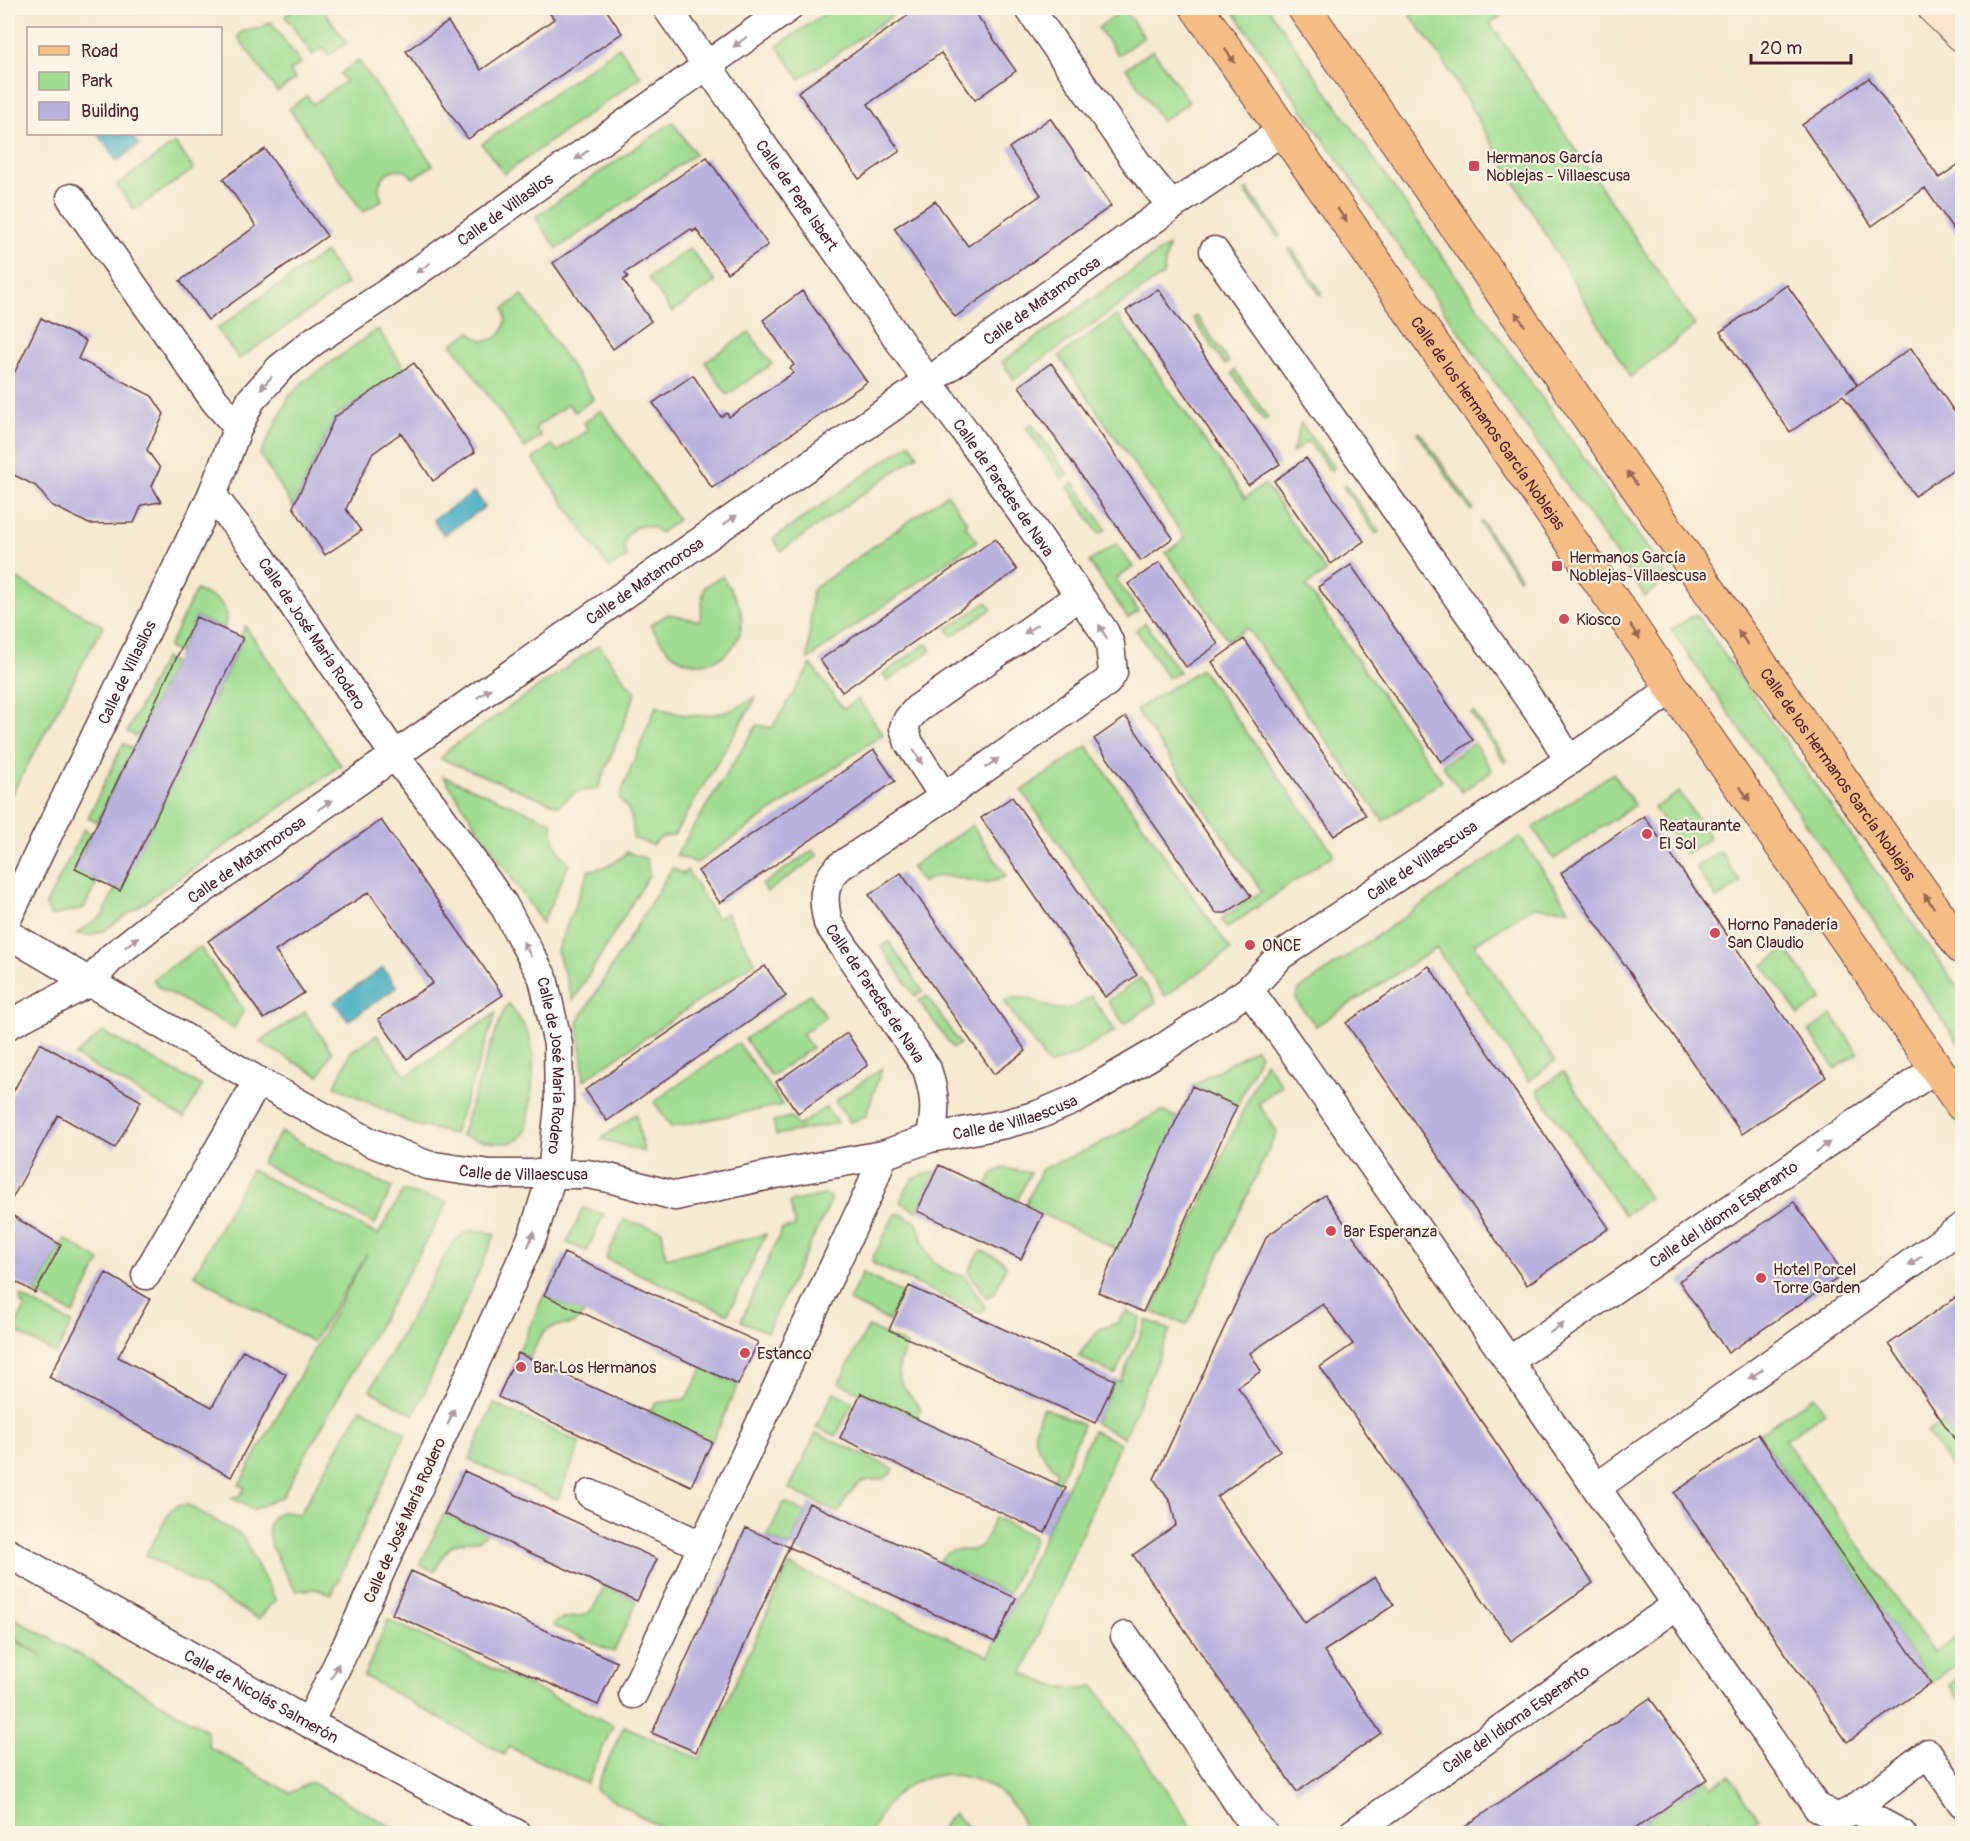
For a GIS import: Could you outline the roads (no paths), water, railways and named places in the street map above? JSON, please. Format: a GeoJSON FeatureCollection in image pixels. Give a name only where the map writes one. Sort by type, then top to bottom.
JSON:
{"type":"FeatureCollection","features":[{"type":"Feature","properties":{"kind":"main road","name":"Calle de los Hermanos García Noblejas"},"geometry":{"type":"LineString","coordinates":[[1197,8],[1624,616],[1962,1105]]}},
{"type":"Feature","properties":{"kind":"main road","name":"Calle de los Hermanos García Noblejas"},"geometry":{"type":"LineString","coordinates":[[1304,8],[1791,708],[1962,948]]}},
{"type":"Feature","properties":{"kind":"street","name":"Calle de Pepe Isbert"},"geometry":{"type":"LineString","coordinates":[[667,8],[709,65],[928,382]]}},
{"type":"Feature","properties":{"kind":"street","name":"Calle de Villasilos"},"geometry":{"type":"LineString","coordinates":[[8,917],[212,495],[251,400],[280,368],[314,341],[387,293],[788,8]]}},
{"type":"Feature","properties":{"kind":"street"},"geometry":{"type":"LineString","coordinates":[[1029,8],[1137,163],[1172,206]]}},
{"type":"Feature","properties":{"kind":"street"},"geometry":{"type":"LineString","coordinates":[[1934,8],[1962,35]]}},
{"type":"Feature","properties":{"kind":"street","name":"Calle de Matamorosa"},"geometry":{"type":"LineString","coordinates":[[8,1025],[90,982],[112,957],[151,927],[928,382],[1172,206],[1282,131]]}},
{"type":"Feature","properties":{"kind":"street"},"geometry":{"type":"LineString","coordinates":[[71,198],[215,401],[238,427]]}},
{"type":"Feature","properties":{"kind":"street"},"geometry":{"type":"LineString","coordinates":[[1214,251],[1551,730],[1569,760]]}},
{"type":"Feature","properties":{"kind":"street","name":"Calle de Paredes de Nava"},"geometry":{"type":"LineString","coordinates":[[928,382],[1104,631],[1110,644],[1113,673],[1107,682],[944,797],[839,867],[829,877],[824,905],[828,923],[927,1069],[934,1093],[935,1119],[930,1138]]}},
{"type":"Feature","properties":{"kind":"street","name":"Calle de José María Rodero"},"geometry":{"type":"LineString","coordinates":[[212,495],[261,557],[395,756],[503,904],[543,978],[558,1044],[559,1105],[552,1175],[534,1235],[347,1645],[309,1723]]}},
{"type":"Feature","properties":{"kind":"street"},"geometry":{"type":"LineString","coordinates":[[944,797],[909,743],[904,728],[908,718],[917,709],[1079,596]]}},
{"type":"Feature","properties":{"kind":"street","name":"Calle de Villaescusa"},"geometry":{"type":"LineString","coordinates":[[8,934],[258,1081],[368,1141],[427,1165],[490,1174],[587,1174],[675,1196],[770,1175],[883,1155],[930,1138],[1005,1124],[1038,1115],[1078,1098],[1160,1050],[1249,990],[1280,956],[1672,688]]}},
{"type":"Feature","properties":{"kind":"street"},"geometry":{"type":"LineString","coordinates":[[1249,990],[1597,1487],[1817,1807],[1837,1818],[1855,1809],[1928,1753],[1962,1803]]}},
{"type":"Feature","properties":{"kind":"street","name":"Calle del Idioma Esperanto"},"geometry":{"type":"LineString","coordinates":[[1509,1361],[1936,1068]]}},
{"type":"Feature","properties":{"kind":"street"},"geometry":{"type":"LineString","coordinates":[[146,1275],[258,1081]]}},
{"type":"Feature","properties":{"kind":"street"},"geometry":{"type":"LineString","coordinates":[[633,1694],[869,1191],[883,1155]]}},
{"type":"Feature","properties":{"kind":"street"},"geometry":{"type":"LineString","coordinates":[[1597,1487],[1962,1227]]}},
{"type":"Feature","properties":{"kind":"street"},"geometry":{"type":"LineString","coordinates":[[590,1494],[703,1546]]}},
{"type":"Feature","properties":{"kind":"street","name":"Calle de Nicolás Salmerón"},"geometry":{"type":"LineString","coordinates":[[8,1553],[309,1723],[517,1833]]}},
{"type":"Feature","properties":{"kind":"street","name":"Calle del Idioma Esperanto"},"geometry":{"type":"LineString","coordinates":[[1352,1833],[1678,1604]]}},
{"type":"Feature","properties":{"kind":"street"},"geometry":{"type":"LineString","coordinates":[[1125,1636],[1251,1822],[1264,1833]]}},
{"type":"Feature","properties":{"kind":"street"},"geometry":{"type":"LineString","coordinates":[[1855,1809],[1902,1833]]}},
{"type":"Feature","properties":{"kind":"water"},"geometry":{"type":"Polygon","coordinates":[[[98,135],[131,135],[139,145],[117,161],[98,135]]]}},
{"type":"Feature","properties":{"kind":"water"},"geometry":{"type":"Polygon","coordinates":[[[475,492],[485,507],[444,535],[433,520],[475,492]]]}},
{"type":"Feature","properties":{"kind":"water"},"geometry":{"type":"Polygon","coordinates":[[[383,968],[397,987],[348,1021],[334,1002],[383,968]]]}},
{"type":"Feature","properties":{"kind":"place","name":"Hermanos García Noblejas - Villaescusa"},"geometry":{"type":"Point","coordinates":[1474,166]}},
{"type":"Feature","properties":{"kind":"place","name":"Hermanos García Noblejas-Villaescusa"},"geometry":{"type":"Point","coordinates":[1557,566]}},
{"type":"Feature","properties":{"kind":"place","name":"Kiosco"},"geometry":{"type":"Point","coordinates":[1564,619]}},
{"type":"Feature","properties":{"kind":"place","name":"Reataurante El Sol"},"geometry":{"type":"Point","coordinates":[1647,834]}},
{"type":"Feature","properties":{"kind":"place","name":"Horno Panadería San Claudio"},"geometry":{"type":"Point","coordinates":[1715,933]}},
{"type":"Feature","properties":{"kind":"place","name":"ONCE"},"geometry":{"type":"Point","coordinates":[1250,945]}},
{"type":"Feature","properties":{"kind":"place","name":"Bar Esperanza"},"geometry":{"type":"Point","coordinates":[1331,1231]}},
{"type":"Feature","properties":{"kind":"place","name":"Hotel Porcel Torre Garden"},"geometry":{"type":"Point","coordinates":[1761,1278]}},
{"type":"Feature","properties":{"kind":"place","name":"Estanco"},"geometry":{"type":"Point","coordinates":[745,1353]}},
{"type":"Feature","properties":{"kind":"place","name":"Bar Los Hermanos"},"geometry":{"type":"Point","coordinates":[521,1367]}}]}
